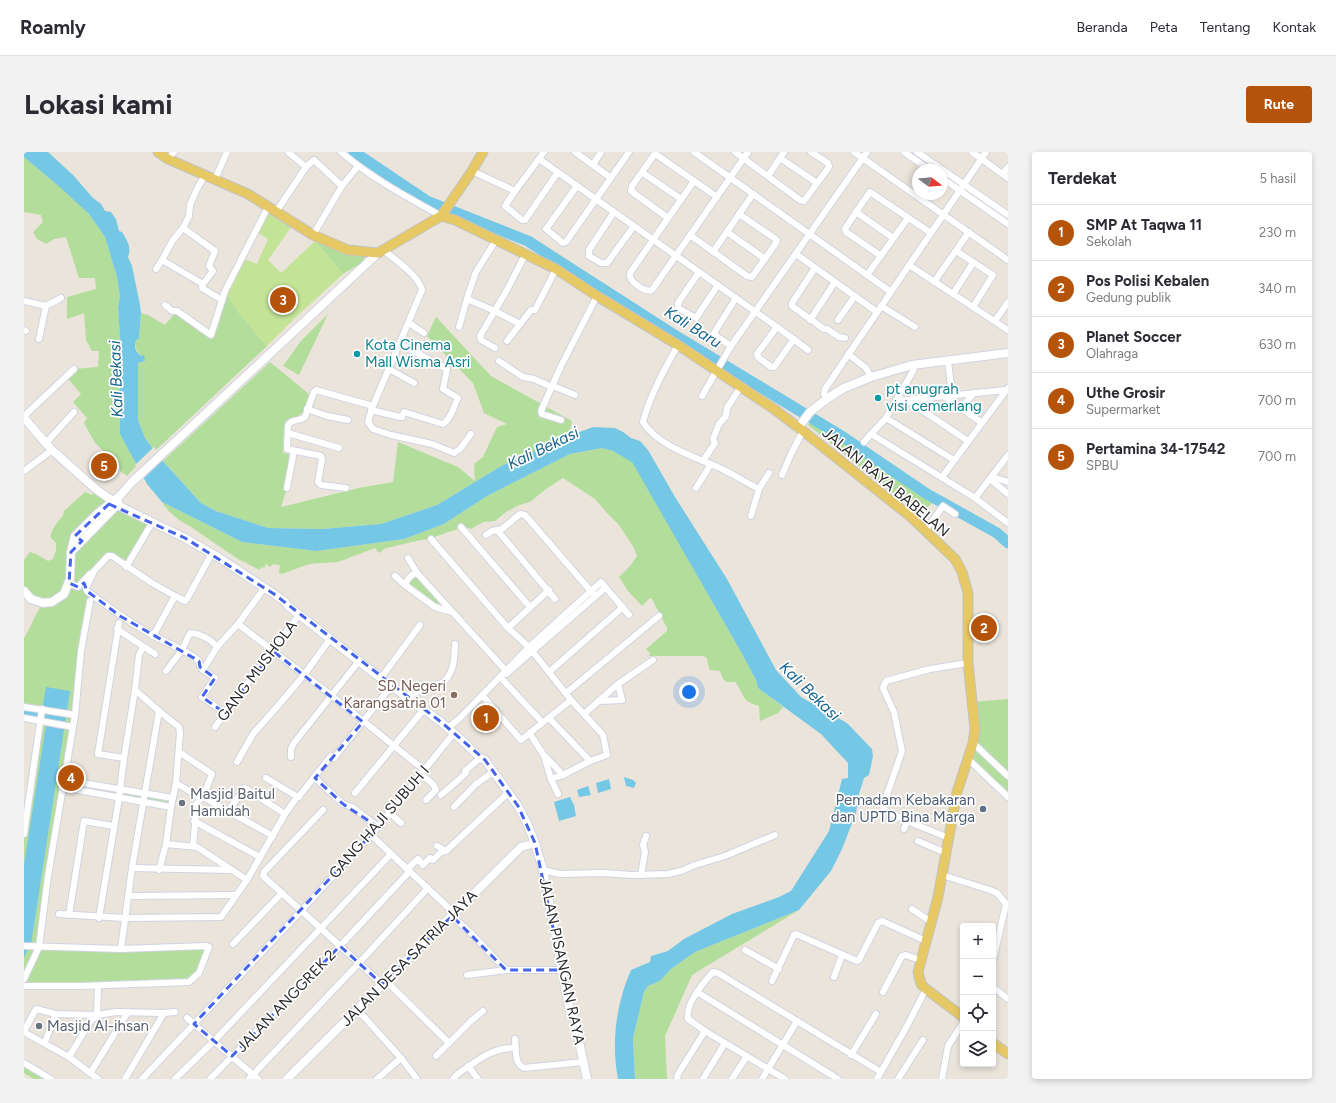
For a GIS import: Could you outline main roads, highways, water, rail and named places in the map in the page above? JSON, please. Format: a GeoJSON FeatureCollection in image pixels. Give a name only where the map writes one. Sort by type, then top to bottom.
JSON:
{"type":"FeatureCollection","features":[{"type":"Feature","properties":{"kind":"main road"},"geometry":{"type":"LineString","coordinates":[[158,152],[171,156],[205,175],[248,194],[313,235],[348,250],[381,251],[441,215],[484,152]]}},
{"type":"Feature","properties":{"kind":"main road","name":"JALAN RAYA BABELAN"},"geometry":{"type":"LineString","coordinates":[[441,215],[455,220],[556,269],[597,296],[678,345],[740,388],[774,409],[911,517],[955,559],[962,572],[968,593],[968,663],[975,729],[973,743],[957,792],[942,875],[918,972],[921,984],[960,1015]]}},
{"type":"Feature","properties":{"kind":"main road"},"geometry":{"type":"LineString","coordinates":[[996,1045],[1008,1054]]}},
{"type":"Feature","properties":{"kind":"water","name":"Kali Bekasi"},"geometry":{"type":"Polygon","coordinates":[[[24,152],[48,152],[73,175],[93,198],[101,204],[105,211],[111,212],[116,219],[119,231],[122,232],[129,247],[128,257],[132,266],[141,313],[139,339],[136,340],[135,347],[136,351],[141,356],[144,355],[145,361],[138,363],[138,420],[145,438],[160,458],[201,503],[216,511],[268,528],[322,529],[381,524],[437,505],[503,465],[539,449],[566,442],[569,436],[593,427],[615,428],[631,438],[640,441],[648,450],[675,497],[727,579],[776,670],[801,697],[847,723],[872,749],[873,756],[869,775],[864,778],[859,794],[856,813],[842,849],[831,871],[799,910],[695,952],[671,969],[660,981],[648,986],[644,992],[633,1038],[635,1079],[618,1079],[615,1052],[618,1010],[631,970],[650,962],[651,956],[668,951],[684,939],[732,914],[779,897],[791,891],[829,831],[842,779],[848,778],[848,763],[821,734],[758,688],[756,680],[741,652],[632,462],[613,451],[602,448],[570,454],[487,496],[444,524],[404,539],[317,551],[242,542],[162,502],[147,484],[120,434],[120,385],[122,366],[118,308],[120,297],[117,277],[105,237],[89,214],[24,157],[24,152]]]}},
{"type":"Feature","properties":{"kind":"water"},"geometry":{"type":"Polygon","coordinates":[[[46,687],[70,691],[31,944],[24,957],[24,865],[47,719],[24,716],[24,708],[42,709],[46,687]]]}},
{"type":"Feature","properties":{"kind":"water"},"geometry":{"type":"Polygon","coordinates":[[[624,777],[633,780],[636,783],[634,788],[626,786],[624,777]]]}},
{"type":"Feature","properties":{"kind":"water"},"geometry":{"type":"Polygon","coordinates":[[[609,779],[611,789],[598,793],[596,783],[609,779]]]}},
{"type":"Feature","properties":{"kind":"water"},"geometry":{"type":"Polygon","coordinates":[[[588,786],[591,795],[579,797],[577,790],[588,786]]]}},
{"type":"Feature","properties":{"kind":"water"},"geometry":{"type":"Polygon","coordinates":[[[570,797],[574,805],[576,816],[559,821],[554,802],[570,797]]]}},
{"type":"Feature","properties":{"kind":"waterway","name":"Kali Baru"},"geometry":{"type":"LineString","coordinates":[[354,152],[427,201],[528,241],[671,333],[843,437],[927,494],[997,533],[1008,543]]}},
{"type":"Feature","properties":{"kind":"place","name":"Planet Soccer"},"geometry":{"type":"Point","coordinates":[283,300]}},
{"type":"Feature","properties":{"kind":"place","name":"Kota Cinema Mall Wisma Asri"},"geometry":{"type":"Point","coordinates":[357,354]}},
{"type":"Feature","properties":{"kind":"place","name":"pt anugrah visi cemerlang"},"geometry":{"type":"Point","coordinates":[878,398]}},
{"type":"Feature","properties":{"kind":"place","name":"Pertamina 34-17542"},"geometry":{"type":"Point","coordinates":[104,466]}},
{"type":"Feature","properties":{"kind":"place","name":"Pos Polisi Kebalen"},"geometry":{"type":"Point","coordinates":[984,628]}},
{"type":"Feature","properties":{"kind":"place","name":"SD Negeri Karangsatria 01"},"geometry":{"type":"Point","coordinates":[454,695]}},
{"type":"Feature","properties":{"kind":"place","name":"SMP At Taqwa 11"},"geometry":{"type":"Point","coordinates":[486,718]}},
{"type":"Feature","properties":{"kind":"place","name":"Uthe Grosir"},"geometry":{"type":"Point","coordinates":[71,778]}},
{"type":"Feature","properties":{"kind":"place","name":"Masjid Baitul Hamidah"},"geometry":{"type":"Point","coordinates":[182,803]}},
{"type":"Feature","properties":{"kind":"place","name":"Pemadam Kebakaran dan UPTD Bina Marga"},"geometry":{"type":"Point","coordinates":[983,809]}},
{"type":"Feature","properties":{"kind":"place","name":"Masjid Al-ihsan"},"geometry":{"type":"Point","coordinates":[39,1026]}}]}
